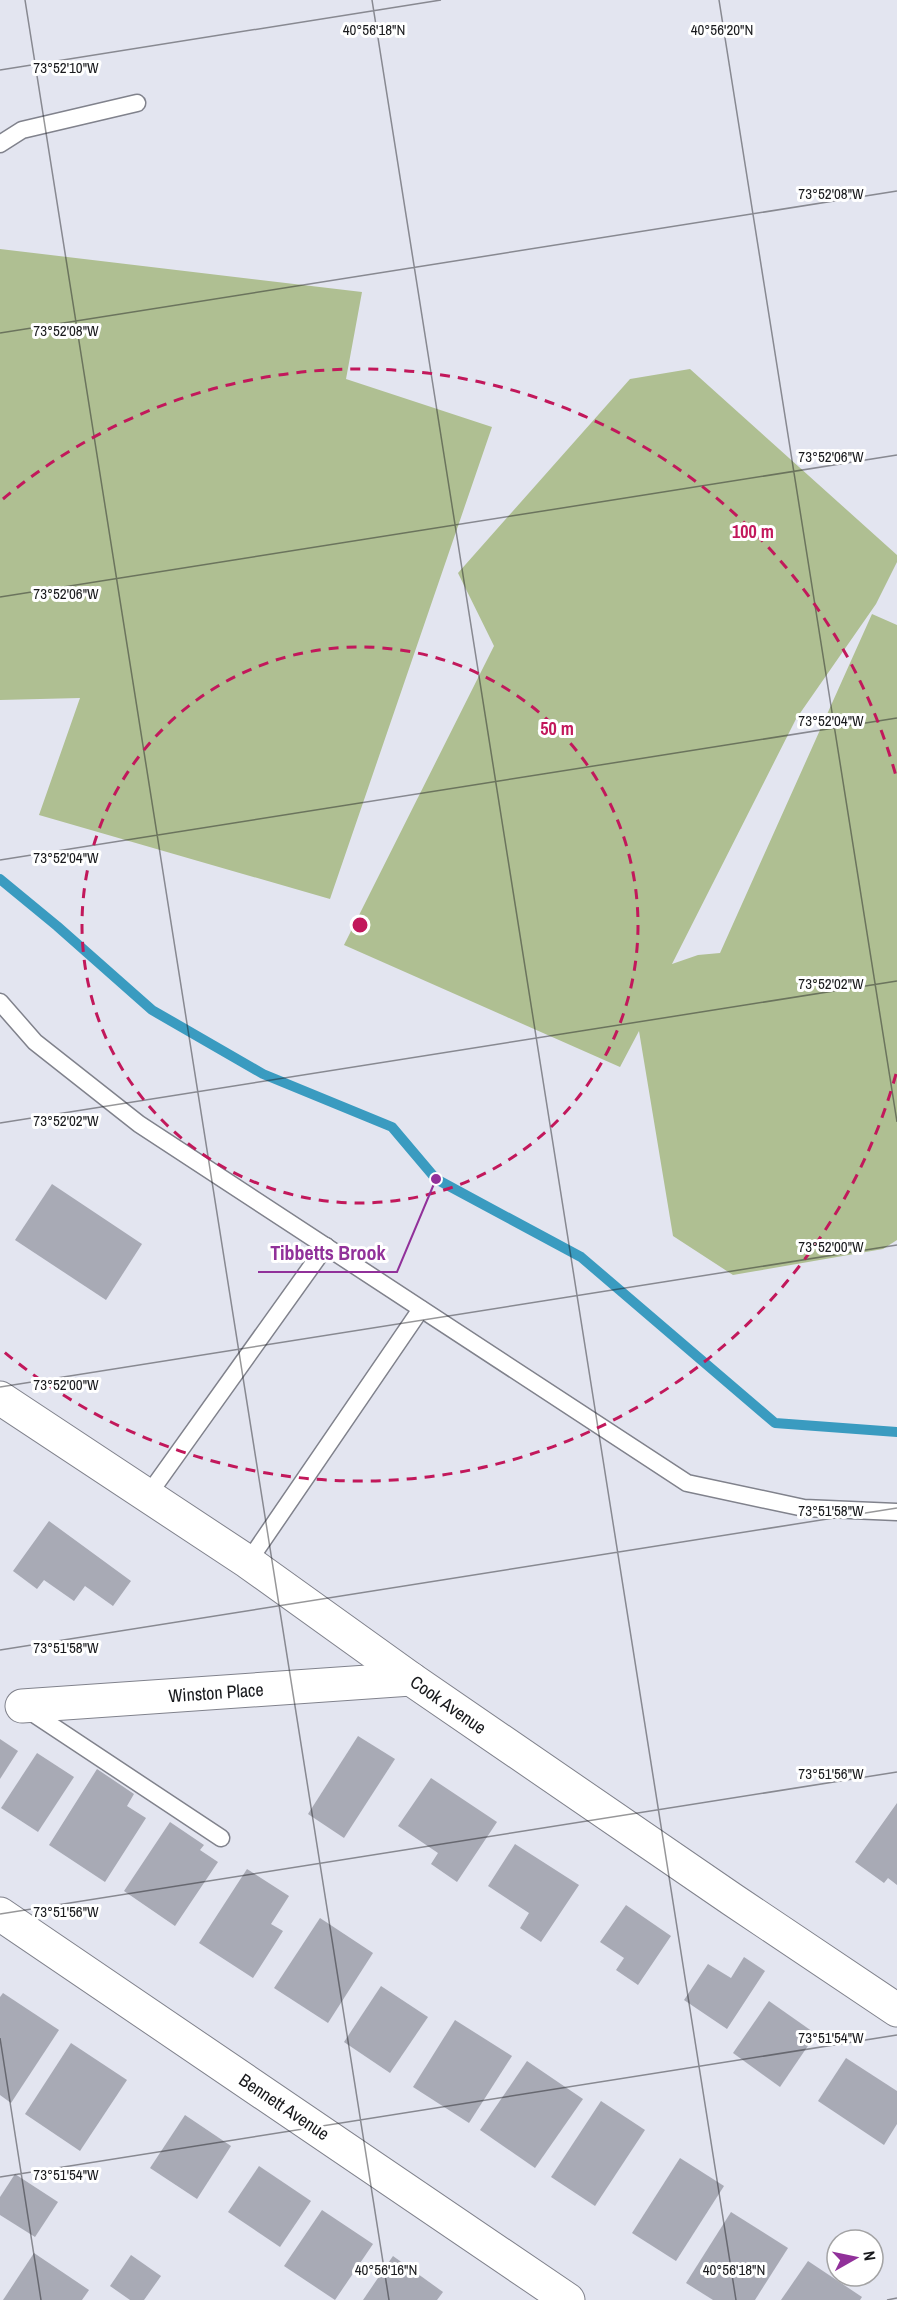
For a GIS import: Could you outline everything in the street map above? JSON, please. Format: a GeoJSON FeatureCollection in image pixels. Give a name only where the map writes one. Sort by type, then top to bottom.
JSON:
{"type":"FeatureCollection","features":[{"type":"Feature","properties":{"kind":"street","name":"Cook Avenue"},"geometry":{"type":"LineString","coordinates":[[0,1398],[248,1562],[411,1679],[723,1894],[897,2010]]}},
{"type":"Feature","properties":{"kind":"street","name":"Winston Place"},"geometry":{"type":"LineString","coordinates":[[22,1706],[411,1679]]}},
{"type":"Feature","properties":{"kind":"street","name":"Bennett Avenue"},"geometry":{"type":"LineString","coordinates":[[0,1914],[568,2300]]}},
{"type":"Feature","properties":{"kind":"lane"},"geometry":{"type":"LineString","coordinates":[[0,144],[21,130],[137,103]]}},
{"type":"Feature","properties":{"kind":"lane"},"geometry":{"type":"LineString","coordinates":[[0,1002],[35,1042],[139,1124],[687,1483],[804,1508],[897,1512]]}},
{"type":"Feature","properties":{"kind":"lane"},"geometry":{"type":"LineString","coordinates":[[148,1495],[326,1246]]}},
{"type":"Feature","properties":{"kind":"lane"},"geometry":{"type":"LineString","coordinates":[[248,1562],[422,1310]]}},
{"type":"Feature","properties":{"kind":"lane"},"geometry":{"type":"LineString","coordinates":[[22,1706],[221,1838]]}},
{"type":"Feature","properties":{"kind":"green space"},"geometry":{"type":"Polygon","coordinates":[[[0,249],[362,292],[346,379],[492,427],[330,899],[39,815],[80,698],[0,700],[0,249]]]}},
{"type":"Feature","properties":{"kind":"green space"},"geometry":{"type":"Polygon","coordinates":[[[690,369],[897,555],[897,562],[876,604],[796,719],[672,964],[698,955],[720,953],[872,614],[897,625],[897,1240],[883,1249],[733,1275],[673,1236],[639,1031],[620,1067],[344,945],[494,646],[458,573],[630,379],[690,369]]]}},
{"type":"Feature","properties":{"kind":"building"},"geometry":{"type":"Polygon","coordinates":[[[52,1184],[142,1244],[106,1300],[15,1240],[52,1184]]]}},
{"type":"Feature","properties":{"kind":"building"},"geometry":{"type":"Polygon","coordinates":[[[49,1521],[131,1581],[113,1606],[85,1586],[74,1601],[44,1580],[37,1589],[13,1571],[49,1521]]]}},
{"type":"Feature","properties":{"kind":"building"},"geometry":{"type":"Polygon","coordinates":[[[358,1736],[395,1759],[344,1838],[308,1814],[358,1736]]]}},
{"type":"Feature","properties":{"kind":"building"},"geometry":{"type":"Polygon","coordinates":[[[0,1739],[18,1751],[0,1779],[0,1739]]]}},
{"type":"Feature","properties":{"kind":"building"},"geometry":{"type":"Polygon","coordinates":[[[37,1753],[74,1777],[38,1832],[1,1808],[37,1753]]]}},
{"type":"Feature","properties":{"kind":"building"},"geometry":{"type":"Polygon","coordinates":[[[97,1769],[134,1794],[127,1806],[146,1818],[105,1882],[49,1845],[97,1769]]]}},
{"type":"Feature","properties":{"kind":"building"},"geometry":{"type":"Polygon","coordinates":[[[431,1778],[497,1822],[457,1882],[431,1864],[438,1853],[398,1826],[431,1778]]]}},
{"type":"Feature","properties":{"kind":"building"},"geometry":{"type":"Polygon","coordinates":[[[897,1803],[897,1885],[888,1878],[884,1883],[855,1862],[897,1803]]]}},
{"type":"Feature","properties":{"kind":"building"},"geometry":{"type":"Polygon","coordinates":[[[170,1822],[204,1845],[200,1850],[218,1862],[175,1926],[124,1891],[170,1822]]]}},
{"type":"Feature","properties":{"kind":"building"},"geometry":{"type":"Polygon","coordinates":[[[515,1844],[579,1885],[541,1942],[520,1928],[529,1913],[488,1886],[515,1844]]]}},
{"type":"Feature","properties":{"kind":"building"},"geometry":{"type":"Polygon","coordinates":[[[247,1869],[289,1896],[271,1924],[283,1931],[253,1978],[199,1943],[247,1869]]]}},
{"type":"Feature","properties":{"kind":"building"},"geometry":{"type":"Polygon","coordinates":[[[626,1905],[671,1936],[638,1985],[616,1970],[624,1958],[600,1942],[626,1905]]]}},
{"type":"Feature","properties":{"kind":"building"},"geometry":{"type":"Polygon","coordinates":[[[320,1918],[373,1953],[328,2023],[274,1988],[320,1918]]]}},
{"type":"Feature","properties":{"kind":"building"},"geometry":{"type":"Polygon","coordinates":[[[744,1957],[765,1971],[727,2029],[684,2000],[708,1964],[731,1978],[744,1957]]]}},
{"type":"Feature","properties":{"kind":"building"},"geometry":{"type":"Polygon","coordinates":[[[381,1986],[428,2017],[390,2073],[344,2042],[381,1986]]]}},
{"type":"Feature","properties":{"kind":"building"},"geometry":{"type":"Polygon","coordinates":[[[3,1993],[59,2030],[11,2103],[0,2095],[0,1997],[3,1993]]]}},
{"type":"Feature","properties":{"kind":"building"},"geometry":{"type":"Polygon","coordinates":[[[769,2001],[816,2034],[780,2087],[733,2053],[769,2001]]]}},
{"type":"Feature","properties":{"kind":"building"},"geometry":{"type":"Polygon","coordinates":[[[455,2020],[512,2056],[469,2123],[413,2087],[455,2020]]]}},
{"type":"Feature","properties":{"kind":"building"},"geometry":{"type":"Polygon","coordinates":[[[71,2043],[127,2080],[80,2151],[25,2114],[71,2043]]]}},
{"type":"Feature","properties":{"kind":"building"},"geometry":{"type":"Polygon","coordinates":[[[846,2058],[897,2091],[897,2124],[884,2145],[818,2101],[846,2058]]]}},
{"type":"Feature","properties":{"kind":"building"},"geometry":{"type":"Polygon","coordinates":[[[527,2061],[583,2099],[535,2168],[480,2130],[527,2061]]]}},
{"type":"Feature","properties":{"kind":"building"},"geometry":{"type":"Polygon","coordinates":[[[601,2101],[645,2130],[595,2206],[551,2177],[601,2101]]]}},
{"type":"Feature","properties":{"kind":"building"},"geometry":{"type":"Polygon","coordinates":[[[185,2115],[231,2146],[197,2199],[150,2168],[185,2115]]]}},
{"type":"Feature","properties":{"kind":"building"},"geometry":{"type":"Polygon","coordinates":[[[680,2158],[724,2186],[676,2261],[632,2233],[680,2158]]]}},
{"type":"Feature","properties":{"kind":"building"},"geometry":{"type":"Polygon","coordinates":[[[259,2166],[311,2201],[280,2247],[228,2212],[259,2166]]]}},
{"type":"Feature","properties":{"kind":"building"},"geometry":{"type":"Polygon","coordinates":[[[15,2174],[58,2202],[35,2237],[0,2215],[0,2197],[15,2174]]]}},
{"type":"Feature","properties":{"kind":"building"},"geometry":{"type":"Polygon","coordinates":[[[322,2210],[373,2244],[335,2300],[284,2266],[322,2210]]]}},
{"type":"Feature","properties":{"kind":"building"},"geometry":{"type":"Polygon","coordinates":[[[731,2212],[788,2248],[755,2300],[713,2300],[686,2283],[731,2212]]]}},
{"type":"Feature","properties":{"kind":"building"},"geometry":{"type":"Polygon","coordinates":[[[34,2253],[89,2290],[82,2300],[3,2300],[34,2253]]]}},
{"type":"Feature","properties":{"kind":"building"},"geometry":{"type":"Polygon","coordinates":[[[131,2255],[161,2276],[144,2300],[130,2300],[110,2286],[131,2255]]]}},
{"type":"Feature","properties":{"kind":"building"},"geometry":{"type":"Polygon","coordinates":[[[393,2256],[443,2292],[437,2300],[363,2300],[393,2256]]]}},
{"type":"Feature","properties":{"kind":"building"},"geometry":{"type":"Polygon","coordinates":[[[808,2261],[825,2272],[825,2288],[848,2288],[862,2297],[860,2300],[781,2300],[808,2261]]]}},
{"type":"Feature","properties":{"kind":"waterway"},"geometry":{"type":"LineString","coordinates":[[0,879],[152,1010],[263,1074],[392,1127],[436,1179],[581,1257],[775,1423],[897,1432]]}},
{"type":"Feature","properties":{"kind":"place","name":"Tibbetts Brook"},"geometry":{"type":"Point","coordinates":[436,1179]}}]}
